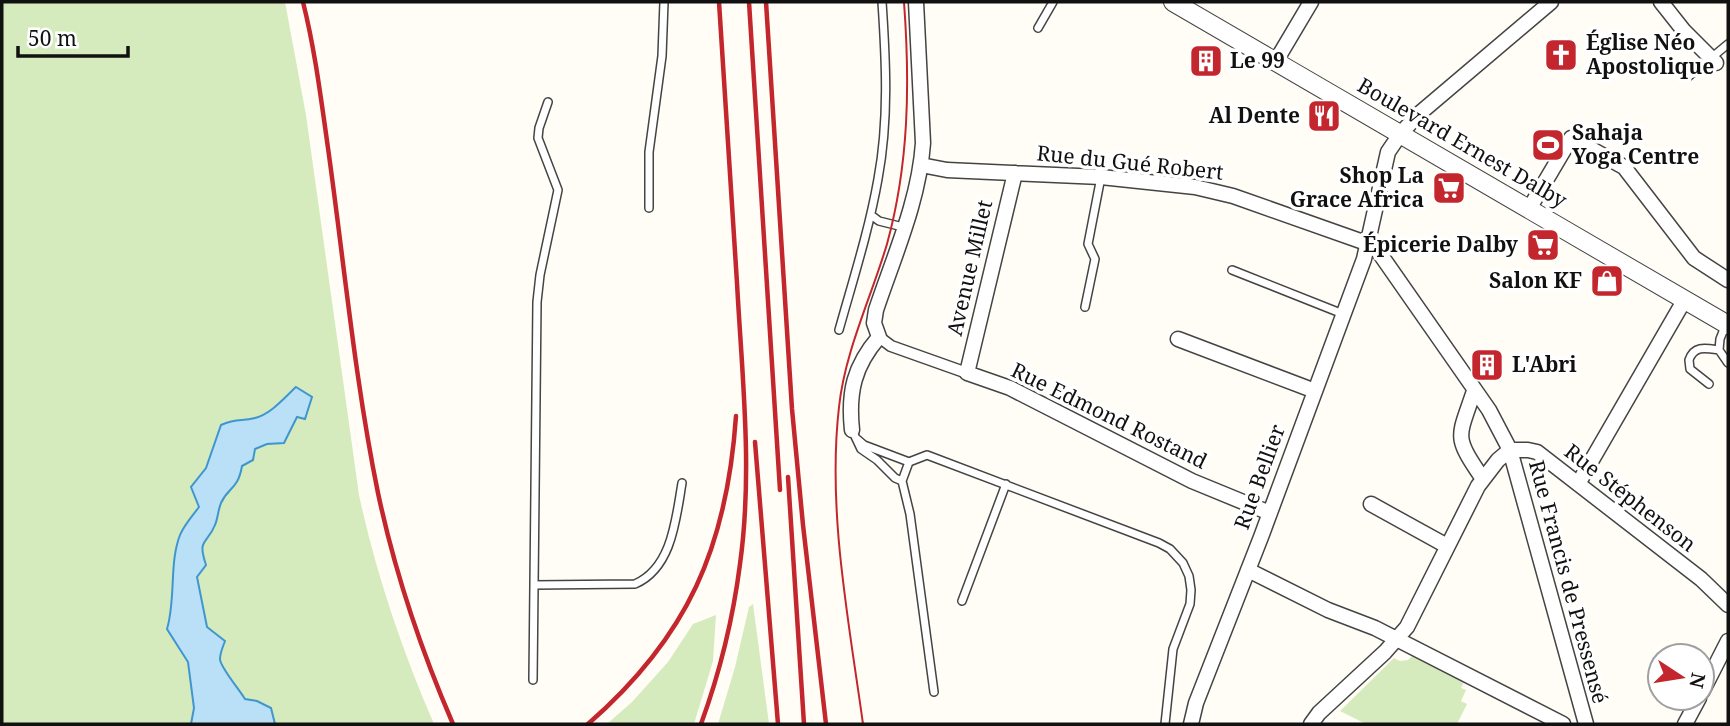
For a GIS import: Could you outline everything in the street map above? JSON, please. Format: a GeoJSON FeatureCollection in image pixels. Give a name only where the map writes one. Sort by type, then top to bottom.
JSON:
{"type":"FeatureCollection","features":[{"type":"Feature","properties":{"kind":"street"},"geometry":{"type":"LineString","coordinates":[[852,430],[851,405],[856,372],[864,355],[879,337],[874,323],[876,310],[921,165],[923,143],[916,2]]}},
{"type":"Feature","properties":{"kind":"street","name":"Boulevard Ernest Dalby"},"geometry":{"type":"LineString","coordinates":[[1173,2],[1685,299],[1726,320]]}},
{"type":"Feature","properties":{"kind":"street"},"geometry":{"type":"LineString","coordinates":[[1276,61],[1311,2]]}},
{"type":"Feature","properties":{"kind":"street"},"geometry":{"type":"LineString","coordinates":[[1483,479],[1465,452],[1460,434],[1474,391],[1384,259],[1369,244],[1388,152],[1401,133],[1420,113],[1550,2]]}},
{"type":"Feature","properties":{"kind":"street"},"geometry":{"type":"LineString","coordinates":[[1661,2],[1684,31],[1714,60]]}},
{"type":"Feature","properties":{"kind":"street"},"geometry":{"type":"LineString","coordinates":[[1529,209],[1571,138],[1624,167],[1694,258],[1728,280]]}},
{"type":"Feature","properties":{"kind":"street","name":"Rue du Gué Robert"},"geometry":{"type":"LineString","coordinates":[[921,165],[947,170],[1101,177],[1195,187],[1233,195],[1369,244]]}},
{"type":"Feature","properties":{"kind":"street","name":"Avenue Millet"},"geometry":{"type":"LineString","coordinates":[[967,373],[1015,173]]}},
{"type":"Feature","properties":{"kind":"street","name":"Rue Bellier"},"geometry":{"type":"LineString","coordinates":[[1191,724],[1196,703],[1369,244]]}},
{"type":"Feature","properties":{"kind":"street"},"geometry":{"type":"LineString","coordinates":[[1577,484],[1685,299]]}},
{"type":"Feature","properties":{"kind":"street","name":"Rue Edmond Rostand"},"geometry":{"type":"LineString","coordinates":[[879,337],[891,346],[1010,387],[1111,442],[1192,481],[1269,513]]}},
{"type":"Feature","properties":{"kind":"street"},"geometry":{"type":"LineString","coordinates":[[1178,339],[1315,391]]}},
{"type":"Feature","properties":{"kind":"street","name":"Rue Francis de Pressensé"},"geometry":{"type":"LineString","coordinates":[[1474,391],[1489,410],[1510,450],[1586,724]]}},
{"type":"Feature","properties":{"kind":"street"},"geometry":{"type":"LineString","coordinates":[[1311,724],[1407,627],[1483,479],[1510,450]]}},
{"type":"Feature","properties":{"kind":"street","name":"Rue Stéphenson"},"geometry":{"type":"LineString","coordinates":[[1510,450],[1537,452],[1701,579],[1728,606]]}},
{"type":"Feature","properties":{"kind":"street"},"geometry":{"type":"LineString","coordinates":[[1371,504],[1447,546]]}},
{"type":"Feature","properties":{"kind":"street"},"geometry":{"type":"LineString","coordinates":[[1248,570],[1328,610],[1375,628],[1563,724]]}},
{"type":"Feature","properties":{"kind":"street"},"geometry":{"type":"LineString","coordinates":[[1716,665],[1728,641]]}},
{"type":"Feature","properties":{"kind":"lane"},"geometry":{"type":"LineString","coordinates":[[649,208],[649,152],[661,63],[664,2]]}},
{"type":"Feature","properties":{"kind":"lane"},"geometry":{"type":"LineString","coordinates":[[839,330],[879,176],[886,114],[887,64],[882,2]]}},
{"type":"Feature","properties":{"kind":"lane"},"geometry":{"type":"LineString","coordinates":[[1038,28],[1053,2]]}},
{"type":"Feature","properties":{"kind":"lane"},"geometry":{"type":"LineString","coordinates":[[1688,77],[1714,60],[1728,44]]}},
{"type":"Feature","properties":{"kind":"lane"},"geometry":{"type":"LineString","coordinates":[[533,680],[537,302],[558,190],[538,138],[548,102]]}},
{"type":"Feature","properties":{"kind":"lane"},"geometry":{"type":"LineString","coordinates":[[1085,307],[1095,260],[1088,244],[1101,177]]}},
{"type":"Feature","properties":{"kind":"lane"},"geometry":{"type":"LineString","coordinates":[[871,215],[879,221],[903,227]]}},
{"type":"Feature","properties":{"kind":"lane"},"geometry":{"type":"LineString","coordinates":[[1232,270],[1343,314]]}},
{"type":"Feature","properties":{"kind":"lane"},"geometry":{"type":"LineString","coordinates":[[1726,320],[1719,350],[1728,363]]}},
{"type":"Feature","properties":{"kind":"lane"},"geometry":{"type":"LineString","coordinates":[[1709,384],[1690,369],[1689,360],[1694,351],[1699,349],[1719,350]]}},
{"type":"Feature","properties":{"kind":"lane"},"geometry":{"type":"LineString","coordinates":[[852,430],[864,445],[909,462],[927,455],[1165,545],[1183,563],[1189,576],[1191,597],[1173,649],[1165,724]]}},
{"type":"Feature","properties":{"kind":"lane"},"geometry":{"type":"LineString","coordinates":[[852,430],[861,449],[902,481]]}},
{"type":"Feature","properties":{"kind":"lane"},"geometry":{"type":"LineString","coordinates":[[909,462],[902,481],[910,514],[934,692]]}},
{"type":"Feature","properties":{"kind":"lane"},"geometry":{"type":"LineString","coordinates":[[534,585],[635,584],[647,579],[655,572],[669,542],[682,483]]}},
{"type":"Feature","properties":{"kind":"lane"},"geometry":{"type":"LineString","coordinates":[[962,601],[1006,484]]}},
{"type":"Feature","properties":{"kind":"green space"},"geometry":{"type":"Polygon","coordinates":[[[2,2],[285,2],[306,115],[359,495],[373,554],[391,611],[434,724],[2,724],[2,2]]]}},
{"type":"Feature","properties":{"kind":"green space"},"geometry":{"type":"Polygon","coordinates":[[[753,604],[769,724],[718,724],[749,607],[753,604]]]}},
{"type":"Feature","properties":{"kind":"green space"},"geometry":{"type":"Polygon","coordinates":[[[716,615],[713,661],[694,724],[607,724],[632,702],[668,662],[693,624],[716,615]]]}},
{"type":"Feature","properties":{"kind":"green space"},"geometry":{"type":"Polygon","coordinates":[[[1412,656],[1464,682],[1461,688],[1466,690],[1461,701],[1467,704],[1457,724],[1366,724],[1340,711],[1394,658],[1400,661],[1408,660],[1412,656]]]}},
{"type":"Feature","properties":{"kind":"water"},"geometry":{"type":"Polygon","coordinates":[[[296,387],[312,397],[305,419],[297,417],[284,443],[267,444],[255,449],[253,460],[242,466],[238,480],[224,498],[215,525],[204,542],[202,550],[206,565],[197,577],[207,627],[225,641],[220,657],[223,667],[245,699],[271,708],[275,724],[191,724],[194,708],[188,662],[167,629],[177,546],[180,535],[199,507],[191,487],[206,468],[221,425],[261,416],[296,387]]]}},
{"type":"Feature","properties":{"kind":"tram line"},"geometry":{"type":"LineString","coordinates":[[863,724],[841,566],[836,446],[842,386],[859,325],[887,244],[900,184],[907,94],[904,2]]}},
{"type":"Feature","properties":{"kind":"railway"},"geometry":{"type":"LineString","coordinates":[[303,2],[320,93],[356,365],[378,493],[410,611],[453,724]]}},
{"type":"Feature","properties":{"kind":"railway"},"geometry":{"type":"LineString","coordinates":[[701,724],[720,665],[734,605],[746,494],[744,388],[719,2]]}},
{"type":"Feature","properties":{"kind":"railway"},"geometry":{"type":"LineString","coordinates":[[749,2],[780,490]]}},
{"type":"Feature","properties":{"kind":"railway"},"geometry":{"type":"LineString","coordinates":[[766,2],[792,409],[826,724]]}},
{"type":"Feature","properties":{"kind":"railway"},"geometry":{"type":"LineString","coordinates":[[588,724],[623,691],[652,658],[676,623],[696,586],[712,548],[723,507],[736,416]]}},
{"type":"Feature","properties":{"kind":"railway"},"geometry":{"type":"LineString","coordinates":[[755,442],[778,724]]}},
{"type":"Feature","properties":{"kind":"railway"},"geometry":{"type":"LineString","coordinates":[[788,477],[804,724]]}},
{"type":"Feature","properties":{"kind":"place","name":"Église Néo Apostolique"},"geometry":{"type":"Point","coordinates":[1561,55]}},
{"type":"Feature","properties":{"kind":"place","name":"Le 99"},"geometry":{"type":"Point","coordinates":[1206,61]}},
{"type":"Feature","properties":{"kind":"place","name":"Al Dente"},"geometry":{"type":"Point","coordinates":[1324,116]}},
{"type":"Feature","properties":{"kind":"place","name":"Sahaja Yoga Centre"},"geometry":{"type":"Point","coordinates":[1548,145]}},
{"type":"Feature","properties":{"kind":"place","name":"Shop La Grace Africa"},"geometry":{"type":"Point","coordinates":[1449,188]}},
{"type":"Feature","properties":{"kind":"place","name":"Épicerie Dalby"},"geometry":{"type":"Point","coordinates":[1543,245]}},
{"type":"Feature","properties":{"kind":"place","name":"Salon KF"},"geometry":{"type":"Point","coordinates":[1607,281]}},
{"type":"Feature","properties":{"kind":"place","name":"L'Abri"},"geometry":{"type":"Point","coordinates":[1487,365]}}]}
